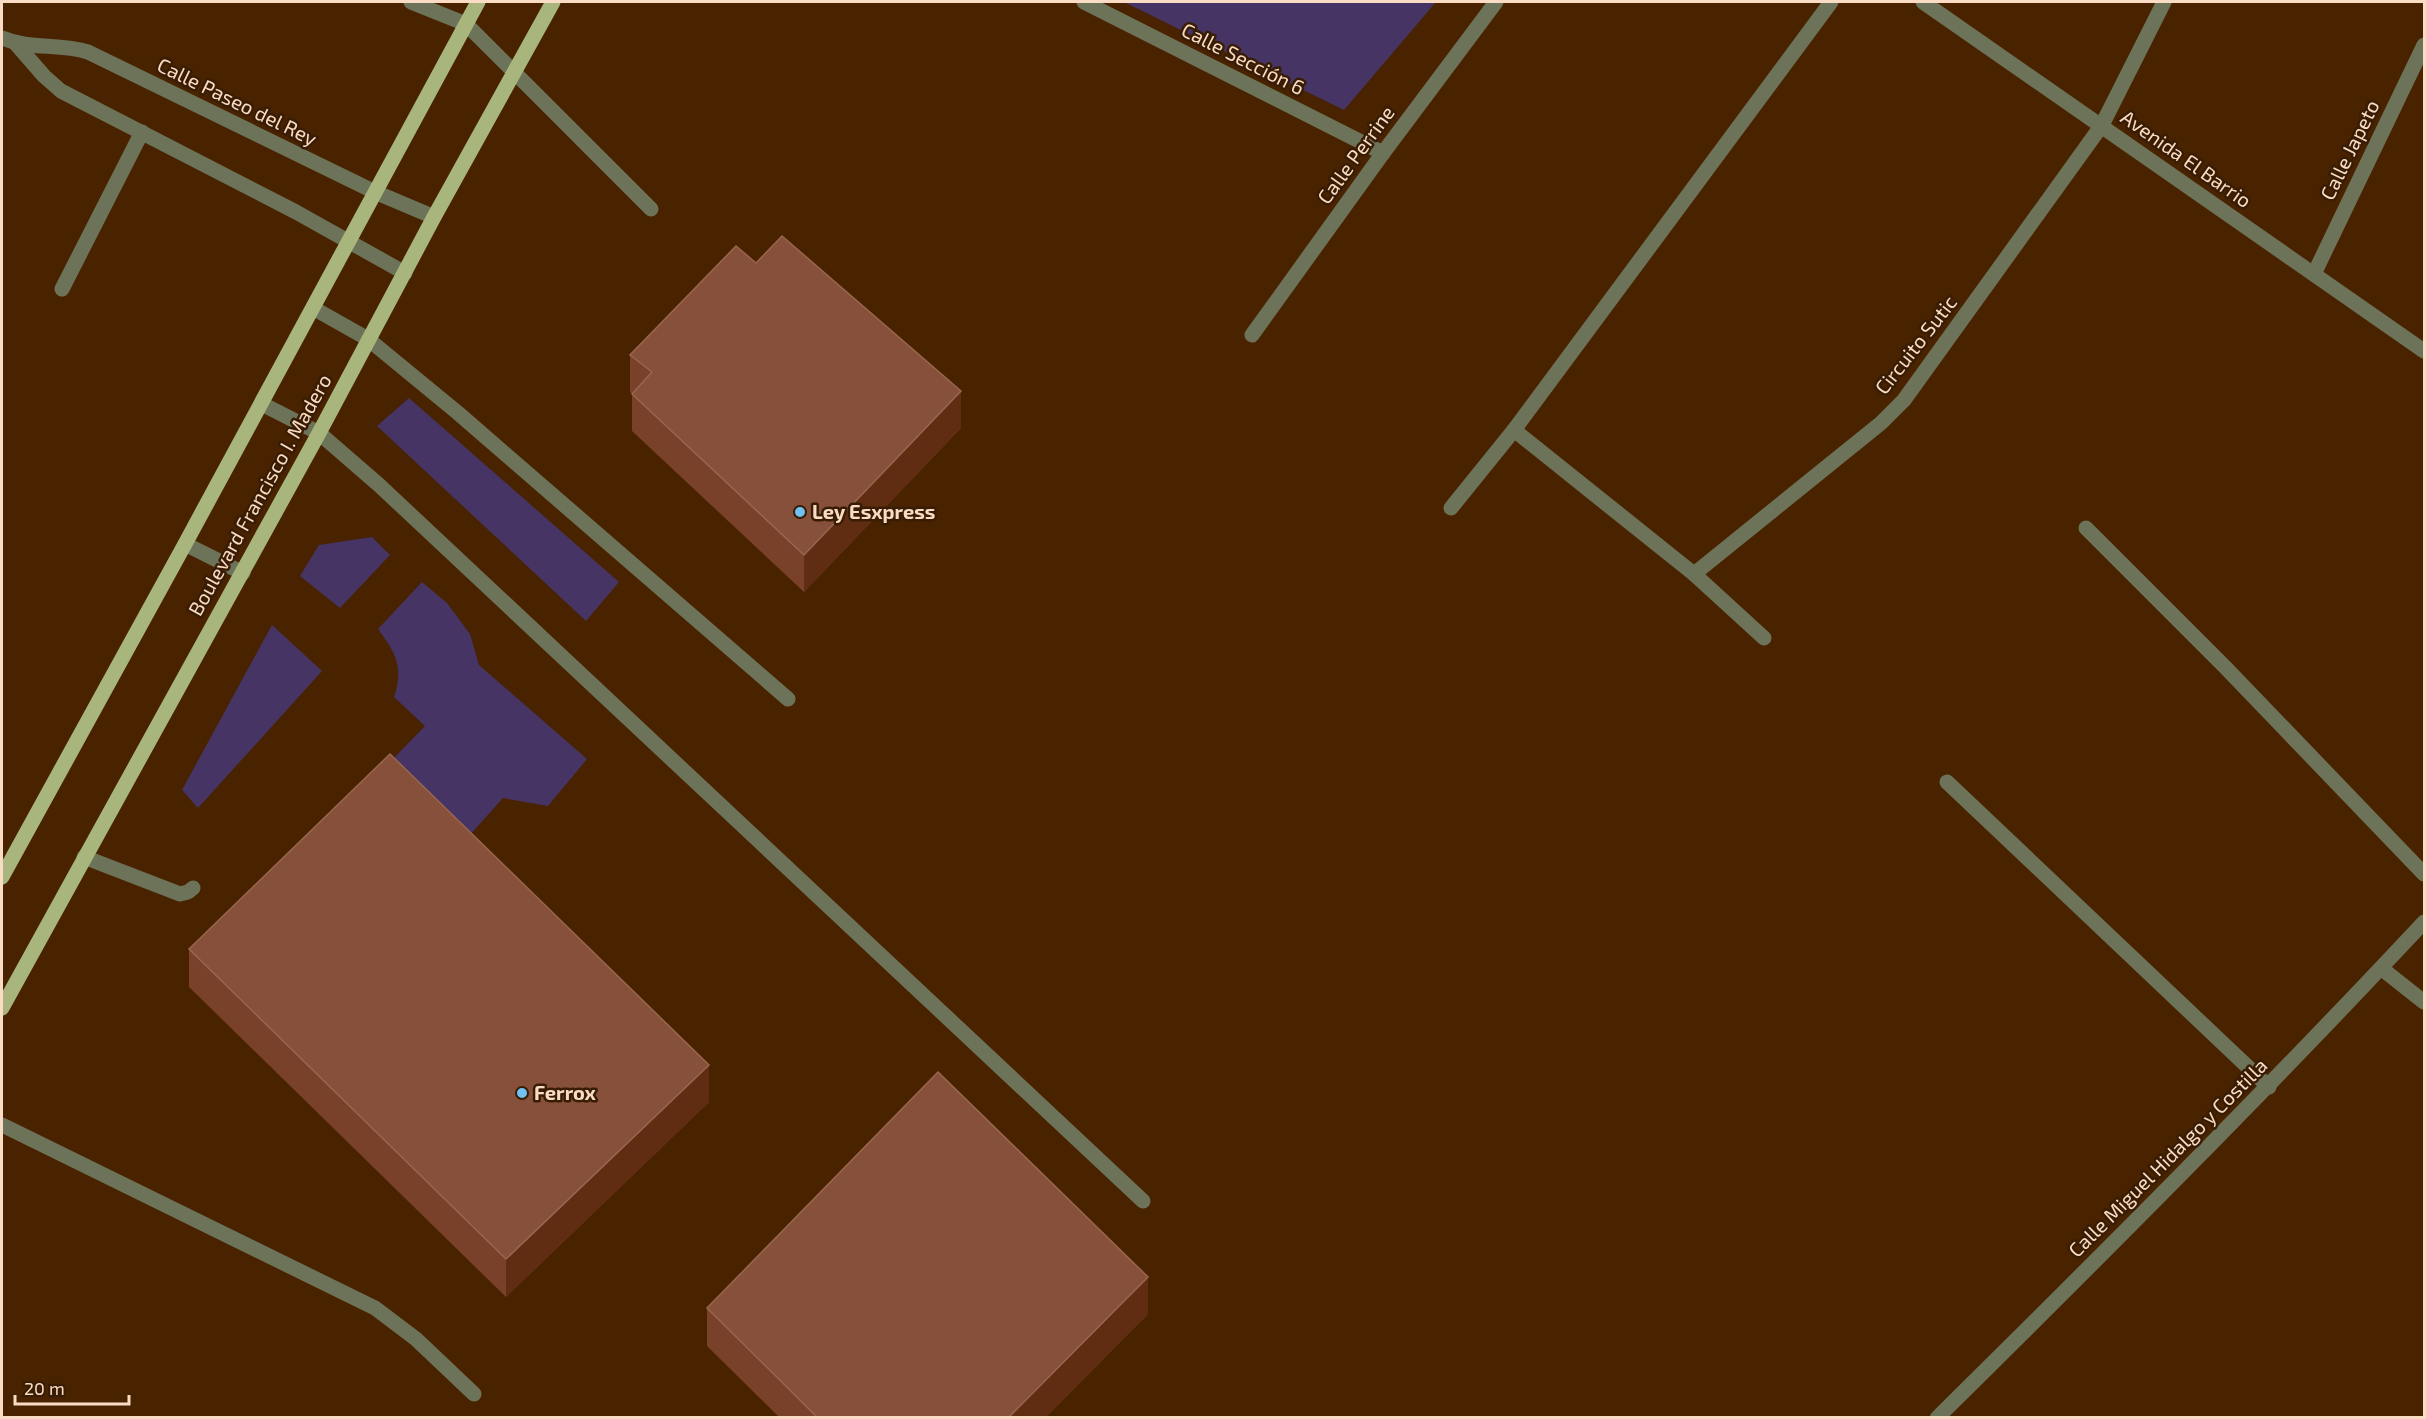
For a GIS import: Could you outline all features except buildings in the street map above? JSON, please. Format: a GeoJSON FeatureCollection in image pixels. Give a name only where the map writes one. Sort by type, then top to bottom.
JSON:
{"type":"FeatureCollection","features":[{"type":"Feature","properties":{"kind":"main road"},"geometry":{"type":"LineString","coordinates":[[2,877],[262,404],[348,240],[478,2]]}},
{"type":"Feature","properties":{"kind":"main road","name":"Boulevard Francisco I. Madero"},"geometry":{"type":"LineString","coordinates":[[2,1008],[243,573],[434,217],[553,2]]}},
{"type":"Feature","properties":{"kind":"street"},"geometry":{"type":"LineString","coordinates":[[411,2],[466,24],[513,74],[651,209]]}},
{"type":"Feature","properties":{"kind":"street","name":"Calle Sección 6"},"geometry":{"type":"LineString","coordinates":[[1084,2],[1383,153]]}},
{"type":"Feature","properties":{"kind":"street","name":"Calle Perrine"},"geometry":{"type":"LineString","coordinates":[[1252,335],[1383,153],[1496,2]]}},
{"type":"Feature","properties":{"kind":"street"},"geometry":{"type":"LineString","coordinates":[[1451,508],[1514,430],[1831,2]]}},
{"type":"Feature","properties":{"kind":"street","name":"Avenida El Barrio"},"geometry":{"type":"LineString","coordinates":[[1923,2],[2424,351]]}},
{"type":"Feature","properties":{"kind":"street","name":"Circuito Sutic"},"geometry":{"type":"LineString","coordinates":[[1694,574],[1881,423],[1904,400],[2102,125],[2164,2]]}},
{"type":"Feature","properties":{"kind":"street","name":"Calle Paseo del Rey"},"geometry":{"type":"LineString","coordinates":[[2,38],[17,45],[68,46],[88,52],[375,192],[434,217]]}},
{"type":"Feature","properties":{"kind":"street","name":"Calle Paseo del Rey"},"geometry":{"type":"LineString","coordinates":[[17,45],[44,76],[61,91],[348,240],[405,273]]}},
{"type":"Feature","properties":{"kind":"street","name":"Calle Japeto"},"geometry":{"type":"LineString","coordinates":[[2314,274],[2424,45]]}},
{"type":"Feature","properties":{"kind":"street"},"geometry":{"type":"LineString","coordinates":[[62,289],[142,132]]}},
{"type":"Feature","properties":{"kind":"street"},"geometry":{"type":"LineString","coordinates":[[313,308],[368,339],[531,475],[788,699]]}},
{"type":"Feature","properties":{"kind":"street"},"geometry":{"type":"LineString","coordinates":[[262,404],[319,433],[426,529],[1143,1201]]}},
{"type":"Feature","properties":{"kind":"street"},"geometry":{"type":"LineString","coordinates":[[1514,430],[1694,574],[1764,638]]}},
{"type":"Feature","properties":{"kind":"street"},"geometry":{"type":"LineString","coordinates":[[2086,528],[2226,668],[2424,874]]}},
{"type":"Feature","properties":{"kind":"street"},"geometry":{"type":"LineString","coordinates":[[185,544],[243,573]]}},
{"type":"Feature","properties":{"kind":"street"},"geometry":{"type":"LineString","coordinates":[[1947,782],[2269,1087]]}},
{"type":"Feature","properties":{"kind":"street"},"geometry":{"type":"LineString","coordinates":[[84,857],[180,894],[193,888]]}},
{"type":"Feature","properties":{"kind":"street","name":"Calle Miguel Hidalgo y Costilla"},"geometry":{"type":"LineString","coordinates":[[1937,1418],[2269,1087],[2424,922]]}},
{"type":"Feature","properties":{"kind":"street"},"geometry":{"type":"LineString","coordinates":[[2381,968],[2424,1002]]}},
{"type":"Feature","properties":{"kind":"street"},"geometry":{"type":"LineString","coordinates":[[2,1125],[375,1308],[416,1339],[474,1394]]}},
{"type":"Feature","properties":{"kind":"shaded area"},"geometry":{"type":"Polygon","coordinates":[[[1124,2],[1436,2],[1344,110],[1124,2]]]}},
{"type":"Feature","properties":{"kind":"shaded area"},"geometry":{"type":"Polygon","coordinates":[[[409,398],[619,582],[586,621],[377,426],[409,398]]]}},
{"type":"Feature","properties":{"kind":"shaded area"},"geometry":{"type":"Polygon","coordinates":[[[372,537],[390,555],[340,608],[300,576],[319,545],[372,537]]]}},
{"type":"Feature","properties":{"kind":"shaded area"},"geometry":{"type":"Polygon","coordinates":[[[422,582],[447,603],[470,634],[479,665],[587,759],[548,806],[503,798],[469,836],[389,763],[425,726],[394,697],[398,678],[397,661],[378,629],[422,582]]]}},
{"type":"Feature","properties":{"kind":"shaded area"},"geometry":{"type":"Polygon","coordinates":[[[272,625],[322,671],[198,808],[182,790],[272,625]]]}},
{"type":"Feature","properties":{"kind":"place","name":"Ley Esxpress"},"geometry":{"type":"Point","coordinates":[800,512]}},
{"type":"Feature","properties":{"kind":"place","name":"Ferrox"},"geometry":{"type":"Point","coordinates":[522,1093]}}]}
